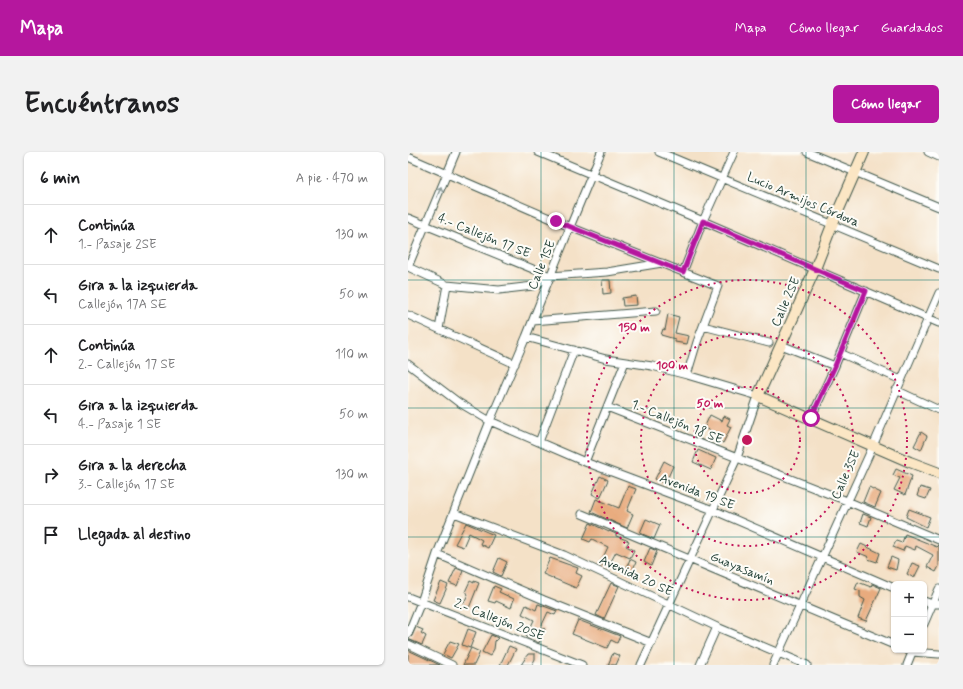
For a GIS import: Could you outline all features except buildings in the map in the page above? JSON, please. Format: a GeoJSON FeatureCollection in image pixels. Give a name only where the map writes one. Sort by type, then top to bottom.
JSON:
{"type":"FeatureCollection","features":[{"type":"Feature","properties":{"kind":"street"},"geometry":{"type":"LineString","coordinates":[[456,152],[408,267],[447,285],[499,290],[534,286],[550,276],[607,272],[662,263]]}},
{"type":"Feature","properties":{"kind":"street"},"geometry":{"type":"LineString","coordinates":[[538,152],[703,221],[939,323]]}},
{"type":"Feature","properties":{"kind":"street","name":"Calle 1SE"},"geometry":{"type":"LineString","coordinates":[[408,634],[490,421],[515,364],[601,152]]}},
{"type":"Feature","properties":{"kind":"street","name":"Lucio Armijos Córdova"},"geometry":{"type":"LineString","coordinates":[[659,152],[939,269]]}},
{"type":"Feature","properties":{"kind":"street"},"geometry":{"type":"LineString","coordinates":[[683,272],[703,221],[734,152]]}},
{"type":"Feature","properties":{"kind":"street"},"geometry":{"type":"LineString","coordinates":[[807,152],[939,207]]}},
{"type":"Feature","properties":{"kind":"street","name":"Calle 2SE"},"geometry":{"type":"LineString","coordinates":[[758,396],[815,269],[832,225],[864,152]]}},
{"type":"Feature","properties":{"kind":"street"},"geometry":{"type":"LineString","coordinates":[[928,152],[939,157]]}},
{"type":"Feature","properties":{"kind":"street"},"geometry":{"type":"LineString","coordinates":[[408,157],[570,227],[718,286],[687,374]]}},
{"type":"Feature","properties":{"kind":"street","name":"4.- Callejón 17 SE"},"geometry":{"type":"LineString","coordinates":[[408,218],[550,276]]}},
{"type":"Feature","properties":{"kind":"street"},"geometry":{"type":"LineString","coordinates":[[439,329],[447,285]]}},
{"type":"Feature","properties":{"kind":"street"},"geometry":{"type":"LineString","coordinates":[[811,418],[835,366],[866,291]]}},
{"type":"Feature","properties":{"kind":"street","name":"Calle 3SE"},"geometry":{"type":"LineString","coordinates":[[773,665],[799,605],[873,446],[939,293]]}},
{"type":"Feature","properties":{"kind":"street"},"geometry":{"type":"LineString","coordinates":[[532,321],[656,311]]}},
{"type":"Feature","properties":{"kind":"street"},"geometry":{"type":"LineString","coordinates":[[408,315],[515,364]]}},
{"type":"Feature","properties":{"kind":"street"},"geometry":{"type":"LineString","coordinates":[[703,326],[768,343]]}},
{"type":"Feature","properties":{"kind":"street"},"geometry":{"type":"LineString","coordinates":[[526,337],[606,359],[652,366],[687,374],[758,396],[939,473]]}},
{"type":"Feature","properties":{"kind":"street"},"geometry":{"type":"LineString","coordinates":[[781,345],[835,366]]}},
{"type":"Feature","properties":{"kind":"street"},"geometry":{"type":"LineString","coordinates":[[539,442],[574,350]]}},
{"type":"Feature","properties":{"kind":"street"},"geometry":{"type":"LineString","coordinates":[[840,353],[901,380]]}},
{"type":"Feature","properties":{"kind":"street"},"geometry":{"type":"LineString","coordinates":[[585,462],[625,362]]}},
{"type":"Feature","properties":{"kind":"street","name":"Avenida 19 SE"},"geometry":{"type":"LineString","coordinates":[[408,364],[458,402],[490,421],[585,462],[714,510],[891,587]]}},
{"type":"Feature","properties":{"kind":"street"},"geometry":{"type":"LineString","coordinates":[[896,390],[939,410]]}},
{"type":"Feature","properties":{"kind":"street"},"geometry":{"type":"LineString","coordinates":[[641,665],[737,458],[758,396]]}},
{"type":"Feature","properties":{"kind":"street","name":"1.- Callejón 18 SE"},"geometry":{"type":"LineString","coordinates":[[607,407],[848,501],[939,540]]}},
{"type":"Feature","properties":{"kind":"street","name":"Avenida 20 SE"},"geometry":{"type":"LineString","coordinates":[[454,513],[564,555],[668,604],[807,665]]}},
{"type":"Feature","properties":{"kind":"street","name":"Guayasamín"},"geometry":{"type":"LineString","coordinates":[[582,514],[690,561],[891,644]]}},
{"type":"Feature","properties":{"kind":"street"},"geometry":{"type":"LineString","coordinates":[[438,554],[544,600],[652,642]]}},
{"type":"Feature","properties":{"kind":"street"},"geometry":{"type":"LineString","coordinates":[[927,619],[936,604],[939,589]]}},
{"type":"Feature","properties":{"kind":"street","name":"2.- Callejón 20SE"},"geometry":{"type":"LineString","coordinates":[[408,597],[582,665]]}},
{"type":"Feature","properties":{"kind":"street"},"geometry":{"type":"LineString","coordinates":[[700,665],[717,626]]}},
{"type":"Feature","properties":{"kind":"street"},"geometry":{"type":"LineString","coordinates":[[408,644],[449,664]]}},
{"type":"Feature","properties":{"kind":"street"},"geometry":{"type":"LineString","coordinates":[[907,665],[910,653]]}},
{"type":"Feature","properties":{"kind":"street"},"geometry":{"type":"LineString","coordinates":[[927,653],[939,654]]}},
{"type":"Feature","properties":{"kind":"route"},"geometry":{"type":"LineString","coordinates":[[556,221],[683,272],[703,221],[866,291],[835,366],[811,418]]}}]}
